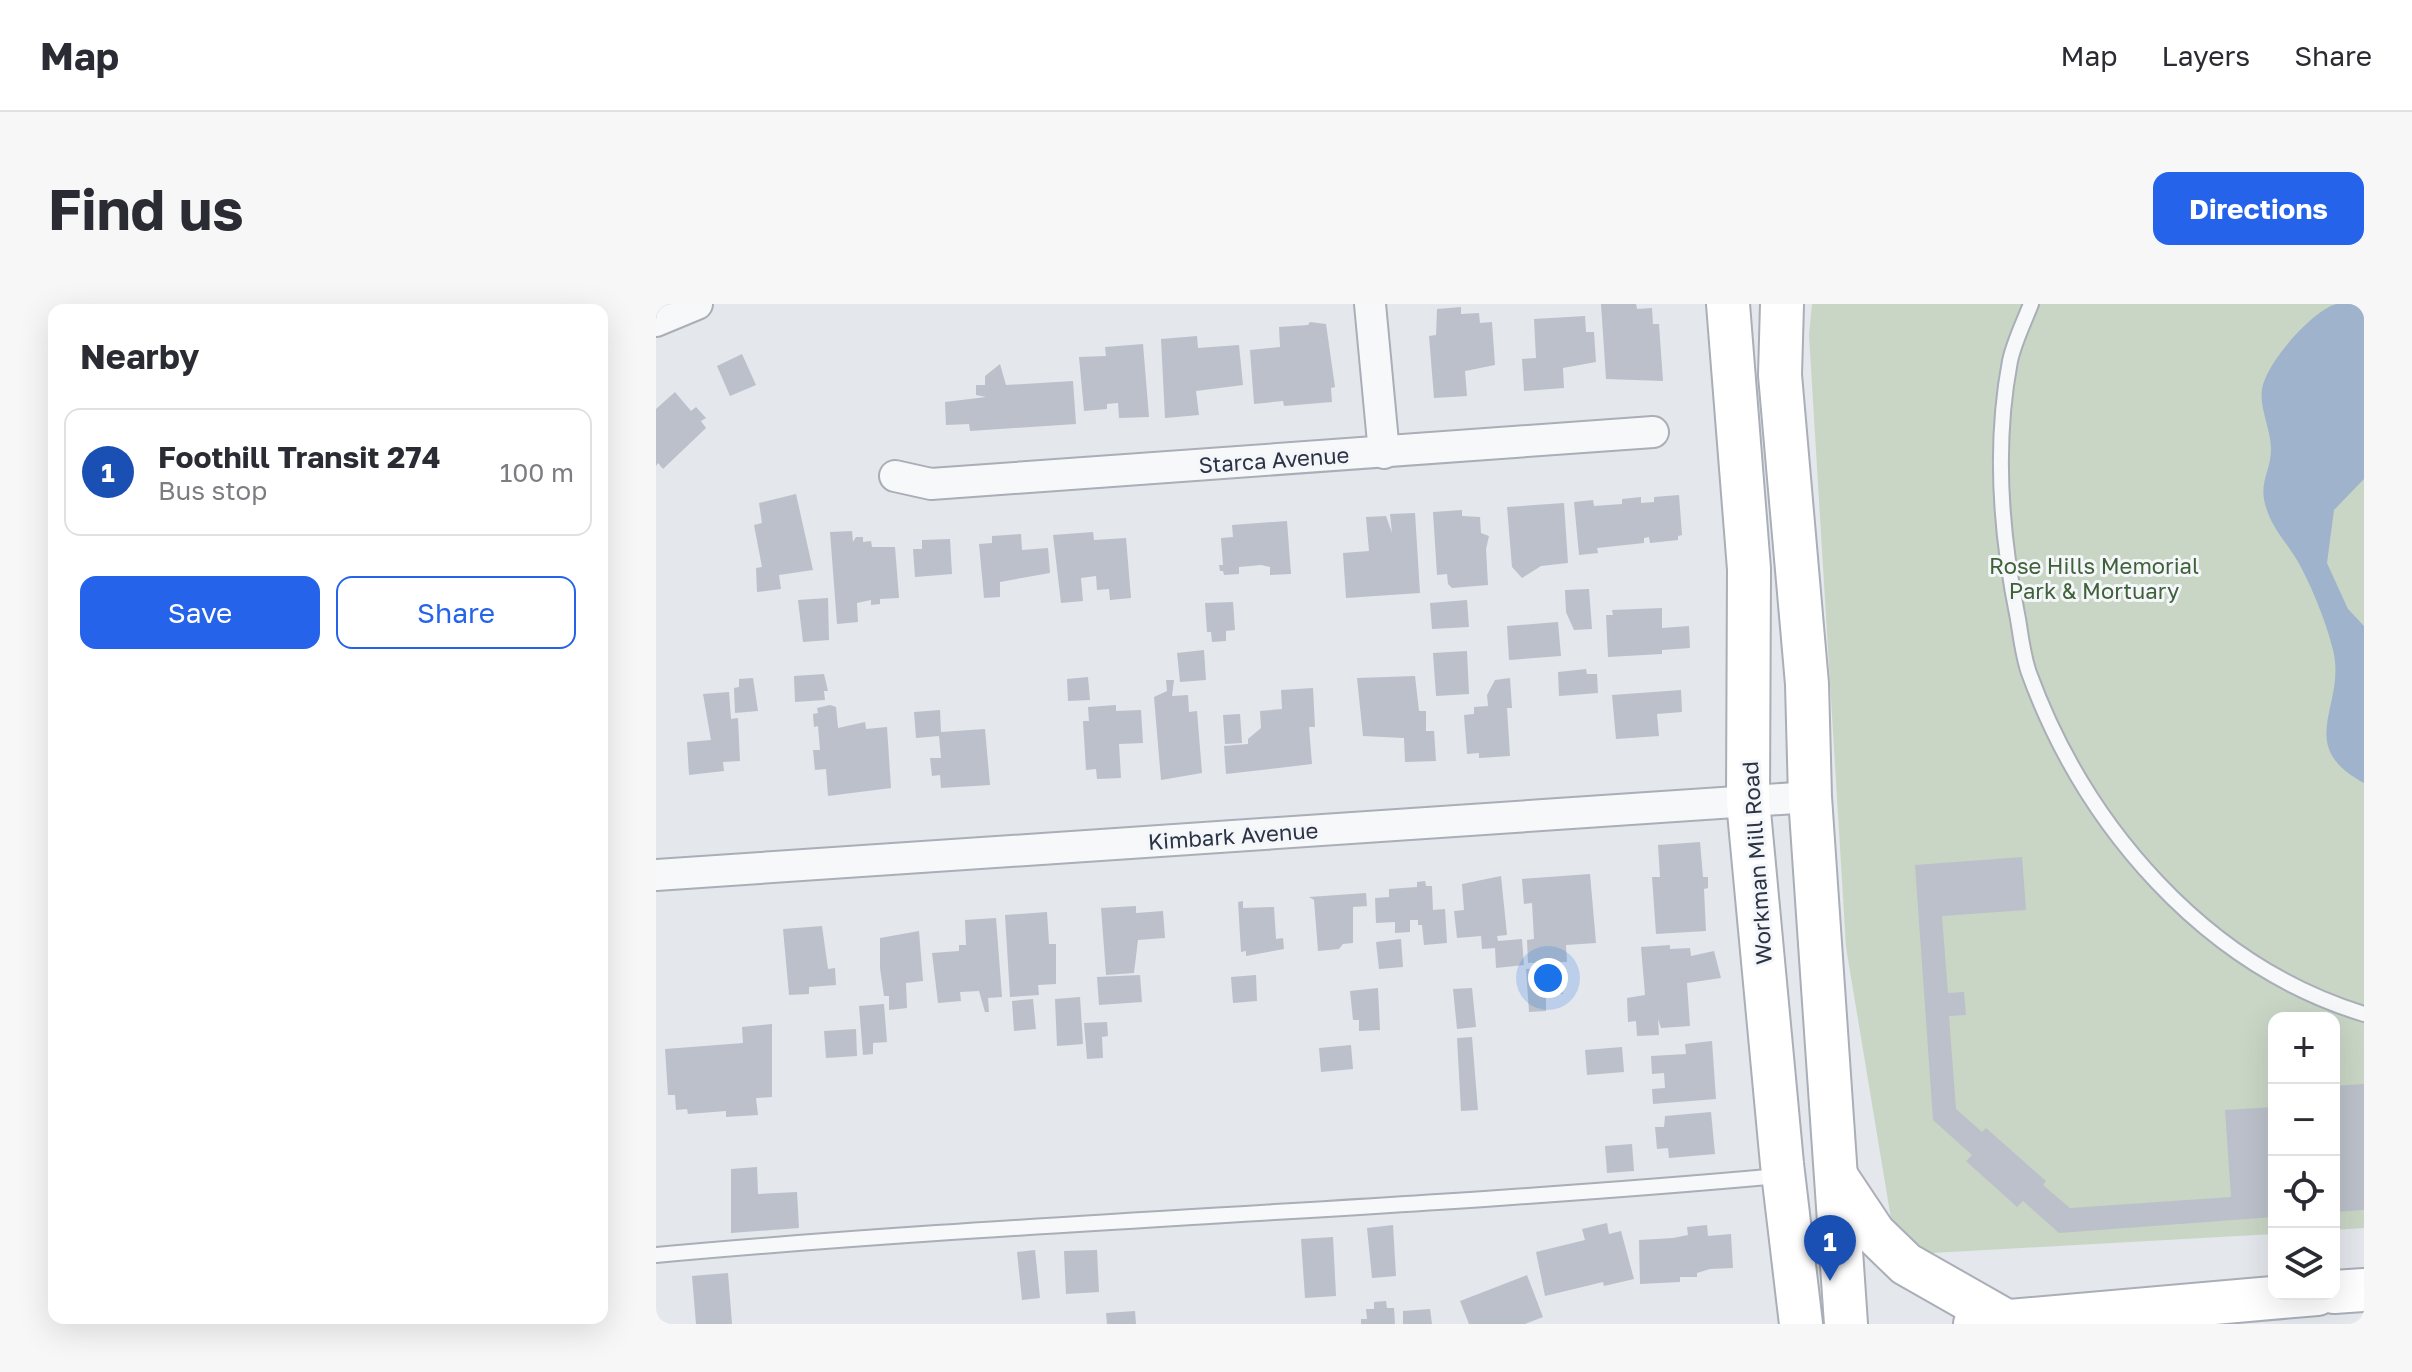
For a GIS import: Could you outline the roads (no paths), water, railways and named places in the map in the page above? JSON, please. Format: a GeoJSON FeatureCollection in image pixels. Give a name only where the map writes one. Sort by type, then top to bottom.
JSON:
{"type":"FeatureCollection","features":[{"type":"Feature","properties":{"kind":"main road","name":"Workman Mill Road"},"geometry":{"type":"LineString","coordinates":[[1728,304],[1749,569],[1748,801],[1783,1176],[1801,1324]]}},
{"type":"Feature","properties":{"kind":"main road"},"geometry":{"type":"LineString","coordinates":[[1782,304],[1780,375],[1807,684],[1810,797],[1846,1324]]}},
{"type":"Feature","properties":{"kind":"main road"},"geometry":{"type":"LineString","coordinates":[[1836,1175],[1874,1233],[1906,1264],[1991,1323],[2268,1298]]}},
{"type":"Feature","properties":{"kind":"main road"},"geometry":{"type":"LineString","coordinates":[[2340,1292],[2364,1290]]}},
{"type":"Feature","properties":{"kind":"street"},"geometry":{"type":"LineString","coordinates":[[656,321],[697,304]]}},
{"type":"Feature","properties":{"kind":"street"},"geometry":{"type":"LineString","coordinates":[[1370,304],[1384,453]]}},
{"type":"Feature","properties":{"kind":"street","name":"Starca Avenue"},"geometry":{"type":"LineString","coordinates":[[895,476],[931,484],[1653,432]]}},
{"type":"Feature","properties":{"kind":"street","name":"Kimbark Avenue"},"geometry":{"type":"LineString","coordinates":[[656,875],[1810,797]]}},
{"type":"Feature","properties":{"kind":"lane"},"geometry":{"type":"LineString","coordinates":[[2031,304],[2010,359],[2002,450],[2002,510],[2011,585],[2028,670],[2065,760],[2119,839],[2180,905],[2252,965],[2341,1007],[2364,1014]]}},
{"type":"Feature","properties":{"kind":"lane"},"geometry":{"type":"LineString","coordinates":[[656,1255],[1081,1223],[1606,1192],[1783,1176]]}},
{"type":"Feature","properties":{"kind":"water"},"geometry":{"type":"Polygon","coordinates":[[[2336,304],[2364,304],[2364,479],[2334,510],[2327,563],[2348,609],[2364,626],[2364,783],[2343,769],[2331,754],[2327,723],[2334,689],[2333,650],[2313,592],[2297,560],[2277,531],[2263,494],[2271,449],[2262,396],[2265,378],[2303,327],[2336,304]]]}},
{"type":"Feature","properties":{"kind":"place","name":"Foothill Transit 274"},"geometry":{"type":"Point","coordinates":[1830,1281]}},
{"type":"Feature","properties":{"kind":"park label","name":"Rose Hills Memorial Park & Mortuary"},"geometry":{"type":"Point","coordinates":[2094,578]}}]}
